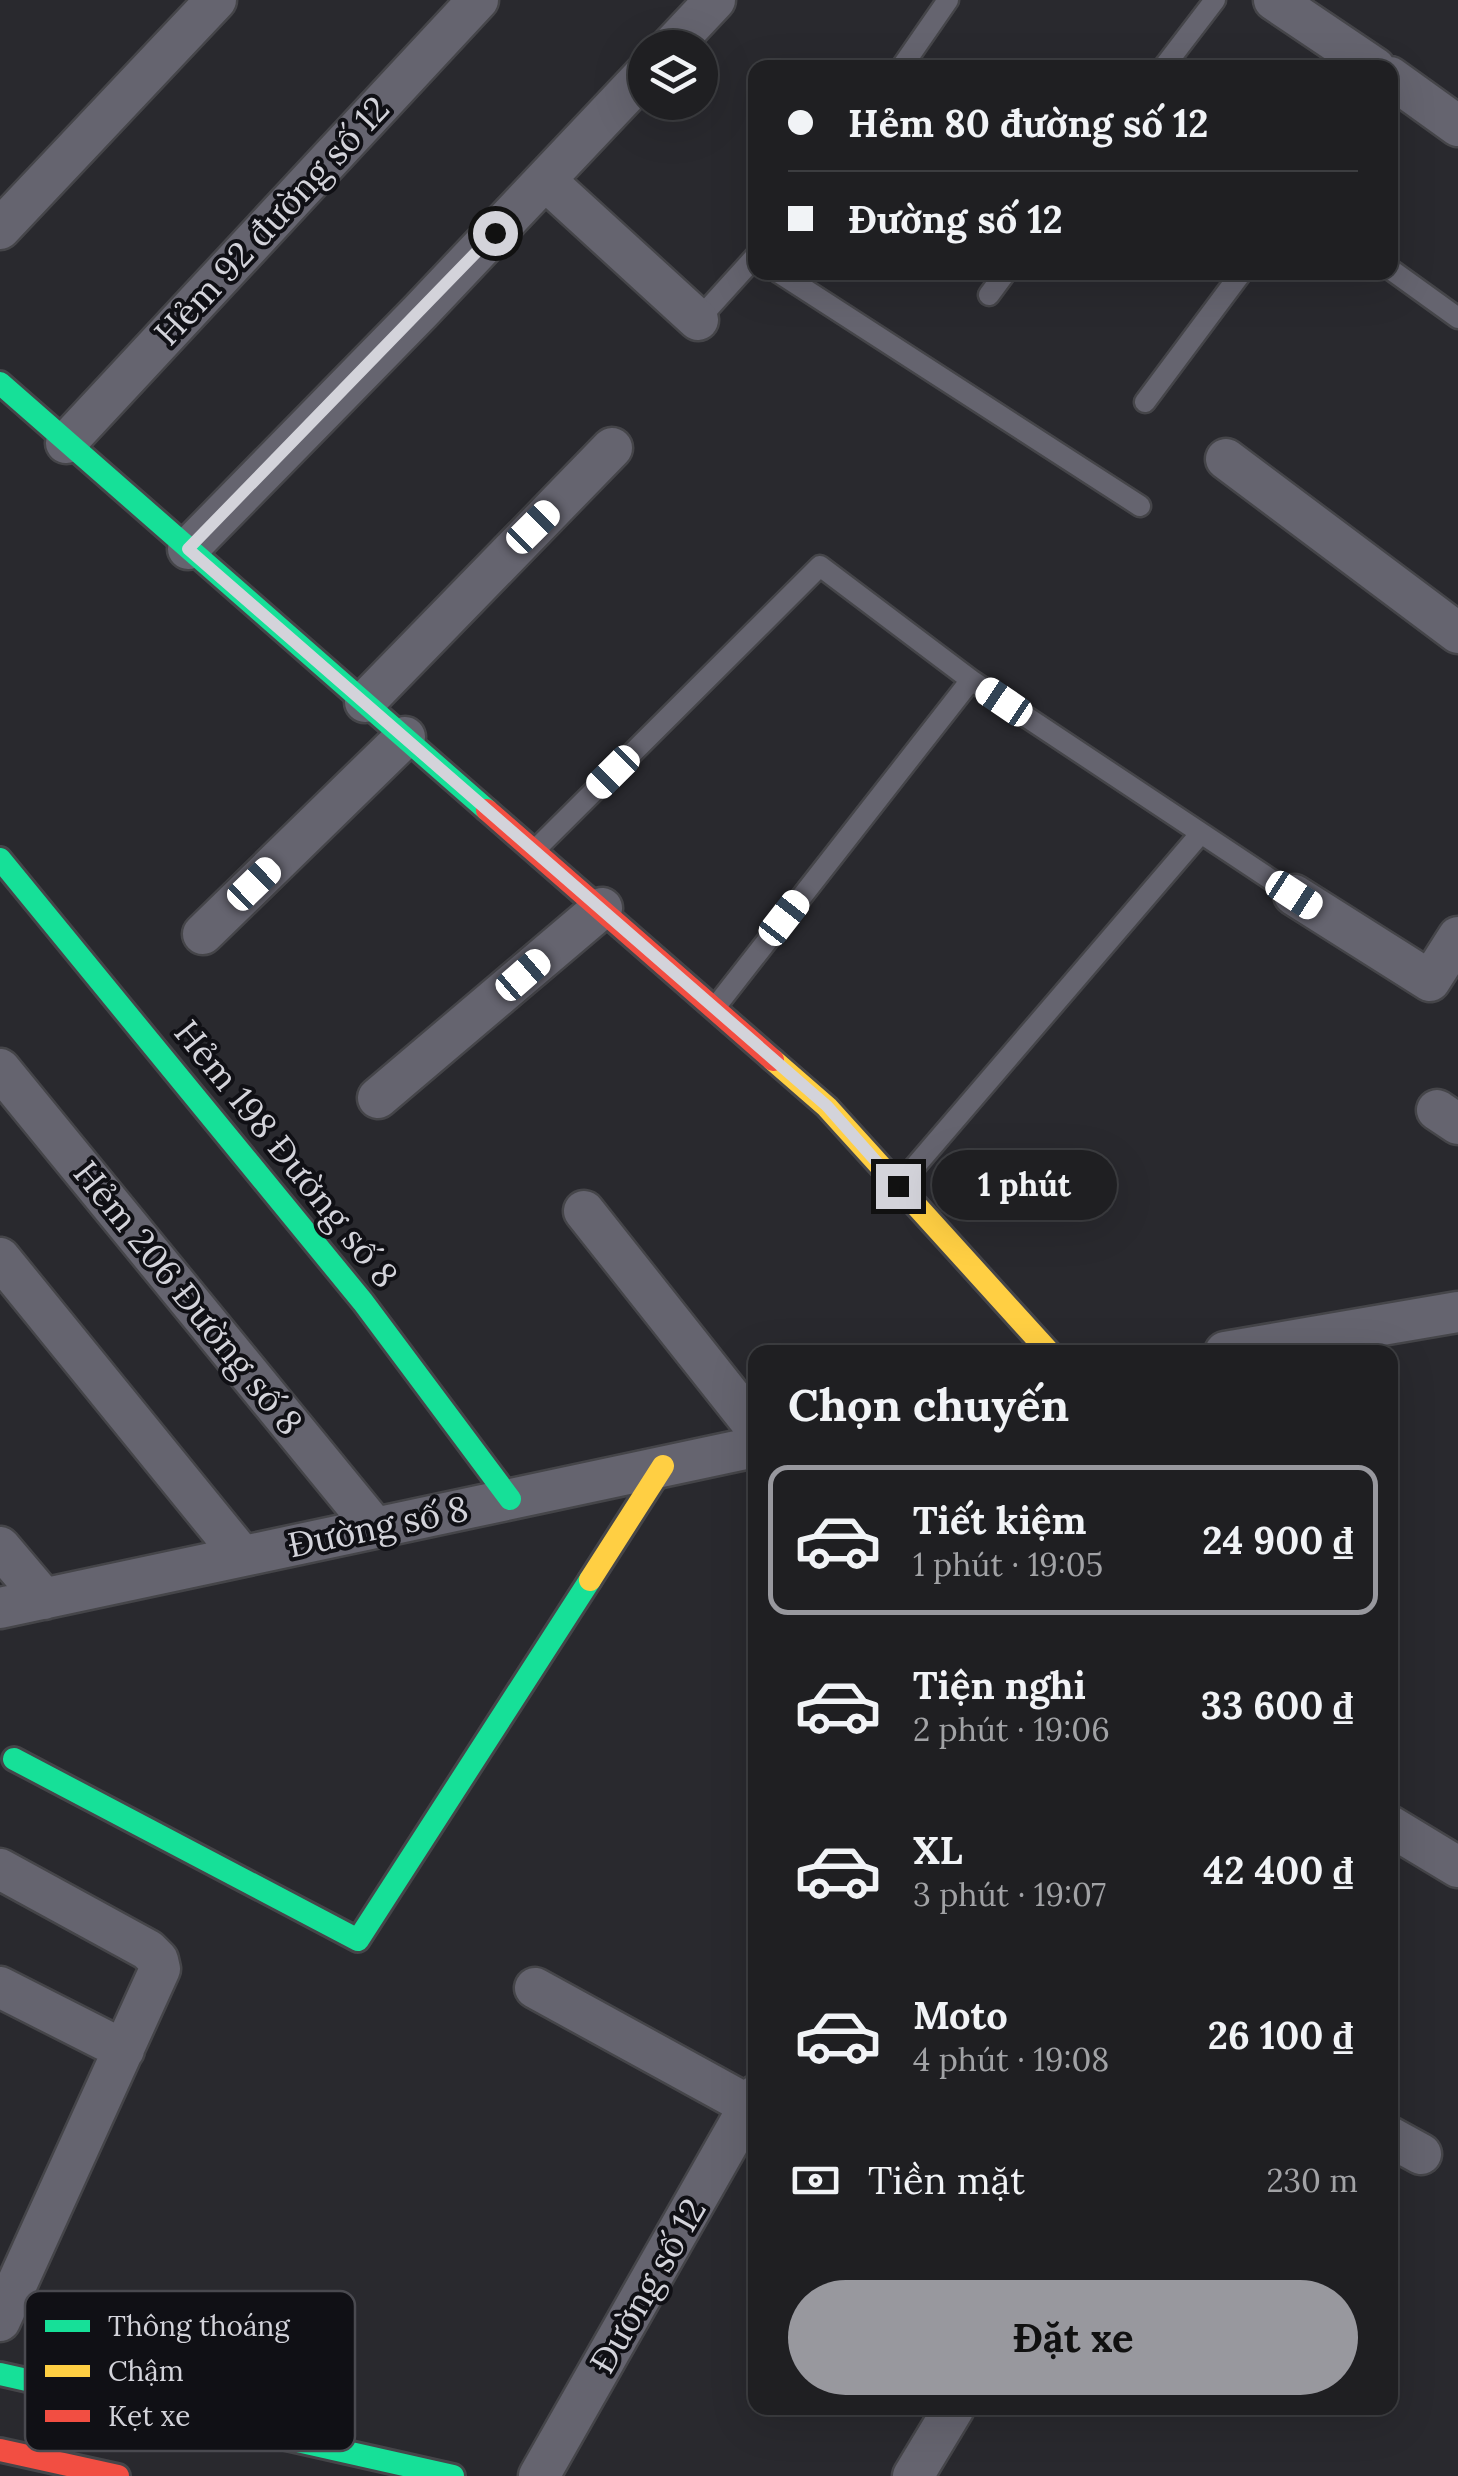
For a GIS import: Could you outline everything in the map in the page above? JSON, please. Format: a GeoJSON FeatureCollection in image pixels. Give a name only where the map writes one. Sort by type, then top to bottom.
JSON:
{"type":"FeatureCollection","features":[{"type":"Feature","properties":{"kind":"street"},"geometry":{"type":"LineString","coordinates":[[0,229],[216,0]]}},
{"type":"Feature","properties":{"kind":"street","name":"Hẻm 92 đường số 12"},"geometry":{"type":"LineString","coordinates":[[66,442],[478,0]]}},
{"type":"Feature","properties":{"kind":"street"},"geometry":{"type":"LineString","coordinates":[[687,30],[715,0]]}},
{"type":"Feature","properties":{"kind":"street"},"geometry":{"type":"LineString","coordinates":[[1274,0],[1363,60]]}},
{"type":"Feature","properties":{"kind":"street"},"geometry":{"type":"LineString","coordinates":[[1398,84],[1458,126]]}},
{"type":"Feature","properties":{"kind":"street"},"geometry":{"type":"LineString","coordinates":[[188,549],[628,92]]}},
{"type":"Feature","properties":{"kind":"street"},"geometry":{"type":"LineString","coordinates":[[545,180],[698,320]]}},
{"type":"Feature","properties":{"kind":"street"},"geometry":{"type":"LineString","coordinates":[[0,383],[827,1106],[1043,1345]]}},
{"type":"Feature","properties":{"kind":"street"},"geometry":{"type":"LineString","coordinates":[[365,702],[612,448]]}},
{"type":"Feature","properties":{"kind":"street"},"geometry":{"type":"LineString","coordinates":[[1226,460],[1454,623]]}},
{"type":"Feature","properties":{"kind":"street"},"geometry":{"type":"LineString","coordinates":[[203,934],[405,737]]}},
{"type":"Feature","properties":{"kind":"street","name":"Hẻm 198 Đường số 8"},"geometry":{"type":"LineString","coordinates":[[0,859],[363,1302],[510,1499]]}},
{"type":"Feature","properties":{"kind":"street"},"geometry":{"type":"LineString","coordinates":[[1294,895],[1430,981],[1458,937]]}},
{"type":"Feature","properties":{"kind":"street"},"geometry":{"type":"LineString","coordinates":[[378,1098],[602,908]]}},
{"type":"Feature","properties":{"kind":"street","name":"Hẻm 206 Đường số 8"},"geometry":{"type":"LineString","coordinates":[[0,1069],[376,1528]]}},
{"type":"Feature","properties":{"kind":"street"},"geometry":{"type":"LineString","coordinates":[[584,1211],[748,1418]]}},
{"type":"Feature","properties":{"kind":"street"},"geometry":{"type":"LineString","coordinates":[[0,1258],[242,1556]]}},
{"type":"Feature","properties":{"kind":"street"},"geometry":{"type":"LineString","coordinates":[[1266,1345],[1458,1312]]}},
{"type":"Feature","properties":{"kind":"street","name":"Đường số 8"},"geometry":{"type":"LineString","coordinates":[[0,1608],[748,1448]]}},
{"type":"Feature","properties":{"kind":"street"},"geometry":{"type":"LineString","coordinates":[[14,1759],[358,1940],[664,1466]]}},
{"type":"Feature","properties":{"kind":"street"},"geometry":{"type":"LineString","coordinates":[[0,1547],[44,1599]]}},
{"type":"Feature","properties":{"kind":"street"},"geometry":{"type":"LineString","coordinates":[[1398,1831],[1458,1867]]}},
{"type":"Feature","properties":{"kind":"street"},"geometry":{"type":"LineString","coordinates":[[0,1870],[148,1950],[158,1960],[160,1970],[0,2321]]}},
{"type":"Feature","properties":{"kind":"street"},"geometry":{"type":"LineString","coordinates":[[0,1987],[124,2050]]}},
{"type":"Feature","properties":{"kind":"street"},"geometry":{"type":"LineString","coordinates":[[535,1988],[748,2098]]}},
{"type":"Feature","properties":{"kind":"street","name":"Đường số 12"},"geometry":{"type":"LineString","coordinates":[[540,2476],[748,2110]]}},
{"type":"Feature","properties":{"kind":"street"},"geometry":{"type":"LineString","coordinates":[[0,2374],[25,2380]]}},
{"type":"Feature","properties":{"kind":"street"},"geometry":{"type":"LineString","coordinates":[[913,2476],[950,2415]]}},
{"type":"Feature","properties":{"kind":"street"},"geometry":{"type":"LineString","coordinates":[[0,2450],[118,2476]]}},
{"type":"Feature","properties":{"kind":"street"},"geometry":{"type":"LineString","coordinates":[[341,2451],[452,2476]]}},
{"type":"Feature","properties":{"kind":"lane"},"geometry":{"type":"LineString","coordinates":[[907,60],[948,0]]}},
{"type":"Feature","properties":{"kind":"lane"},"geometry":{"type":"LineString","coordinates":[[1169,60],[1215,0]]}},
{"type":"Feature","properties":{"kind":"lane"},"geometry":{"type":"LineString","coordinates":[[698,320],[748,265]]}},
{"type":"Feature","properties":{"kind":"lane"},"geometry":{"type":"LineString","coordinates":[[1398,274],[1458,318]]}},
{"type":"Feature","properties":{"kind":"lane"},"geometry":{"type":"LineString","coordinates":[[790,280],[1140,506]]}},
{"type":"Feature","properties":{"kind":"lane"},"geometry":{"type":"LineString","coordinates":[[988,294],[999,280]]}},
{"type":"Feature","properties":{"kind":"lane"},"geometry":{"type":"LineString","coordinates":[[1144,402],[1236,280]]}},
{"type":"Feature","properties":{"kind":"lane"},"geometry":{"type":"LineString","coordinates":[[535,850],[820,566],[971,680],[1294,895]]}},
{"type":"Feature","properties":{"kind":"lane"},"geometry":{"type":"LineString","coordinates":[[715,1008],[971,680]]}},
{"type":"Feature","properties":{"kind":"lane"},"geometry":{"type":"LineString","coordinates":[[898,1186],[1201,833]]}},
{"type":"Feature","properties":{"kind":"traffic: fast"},"geometry":{"type":"LineString","coordinates":[[0,383],[487,810]]}},
{"type":"Feature","properties":{"kind":"traffic: fast"},"geometry":{"type":"LineString","coordinates":[[0,859],[363,1302],[510,1499]]}},
{"type":"Feature","properties":{"kind":"traffic: fast"},"geometry":{"type":"LineString","coordinates":[[14,1759],[358,1940],[590,1580]]}},
{"type":"Feature","properties":{"kind":"traffic: fast"},"geometry":{"type":"LineString","coordinates":[[0,2374],[25,2380]]}},
{"type":"Feature","properties":{"kind":"traffic: fast"},"geometry":{"type":"LineString","coordinates":[[342,2451],[453,2476]]}},
{"type":"Feature","properties":{"kind":"traffic: slow"},"geometry":{"type":"LineString","coordinates":[[773,1060],[827,1107],[1043,1345]]}},
{"type":"Feature","properties":{"kind":"traffic: slow"},"geometry":{"type":"LineString","coordinates":[[590,1580],[663,1466]]}},
{"type":"Feature","properties":{"kind":"traffic: jam"},"geometry":{"type":"LineString","coordinates":[[487,810],[773,1060]]}},
{"type":"Feature","properties":{"kind":"traffic: jam"},"geometry":{"type":"LineString","coordinates":[[0,2450],[118,2476]]}},
{"type":"Feature","properties":{"kind":"route"},"geometry":{"type":"LineString","coordinates":[[495,233],[188,549],[827,1106],[898,1186]]}}]}
